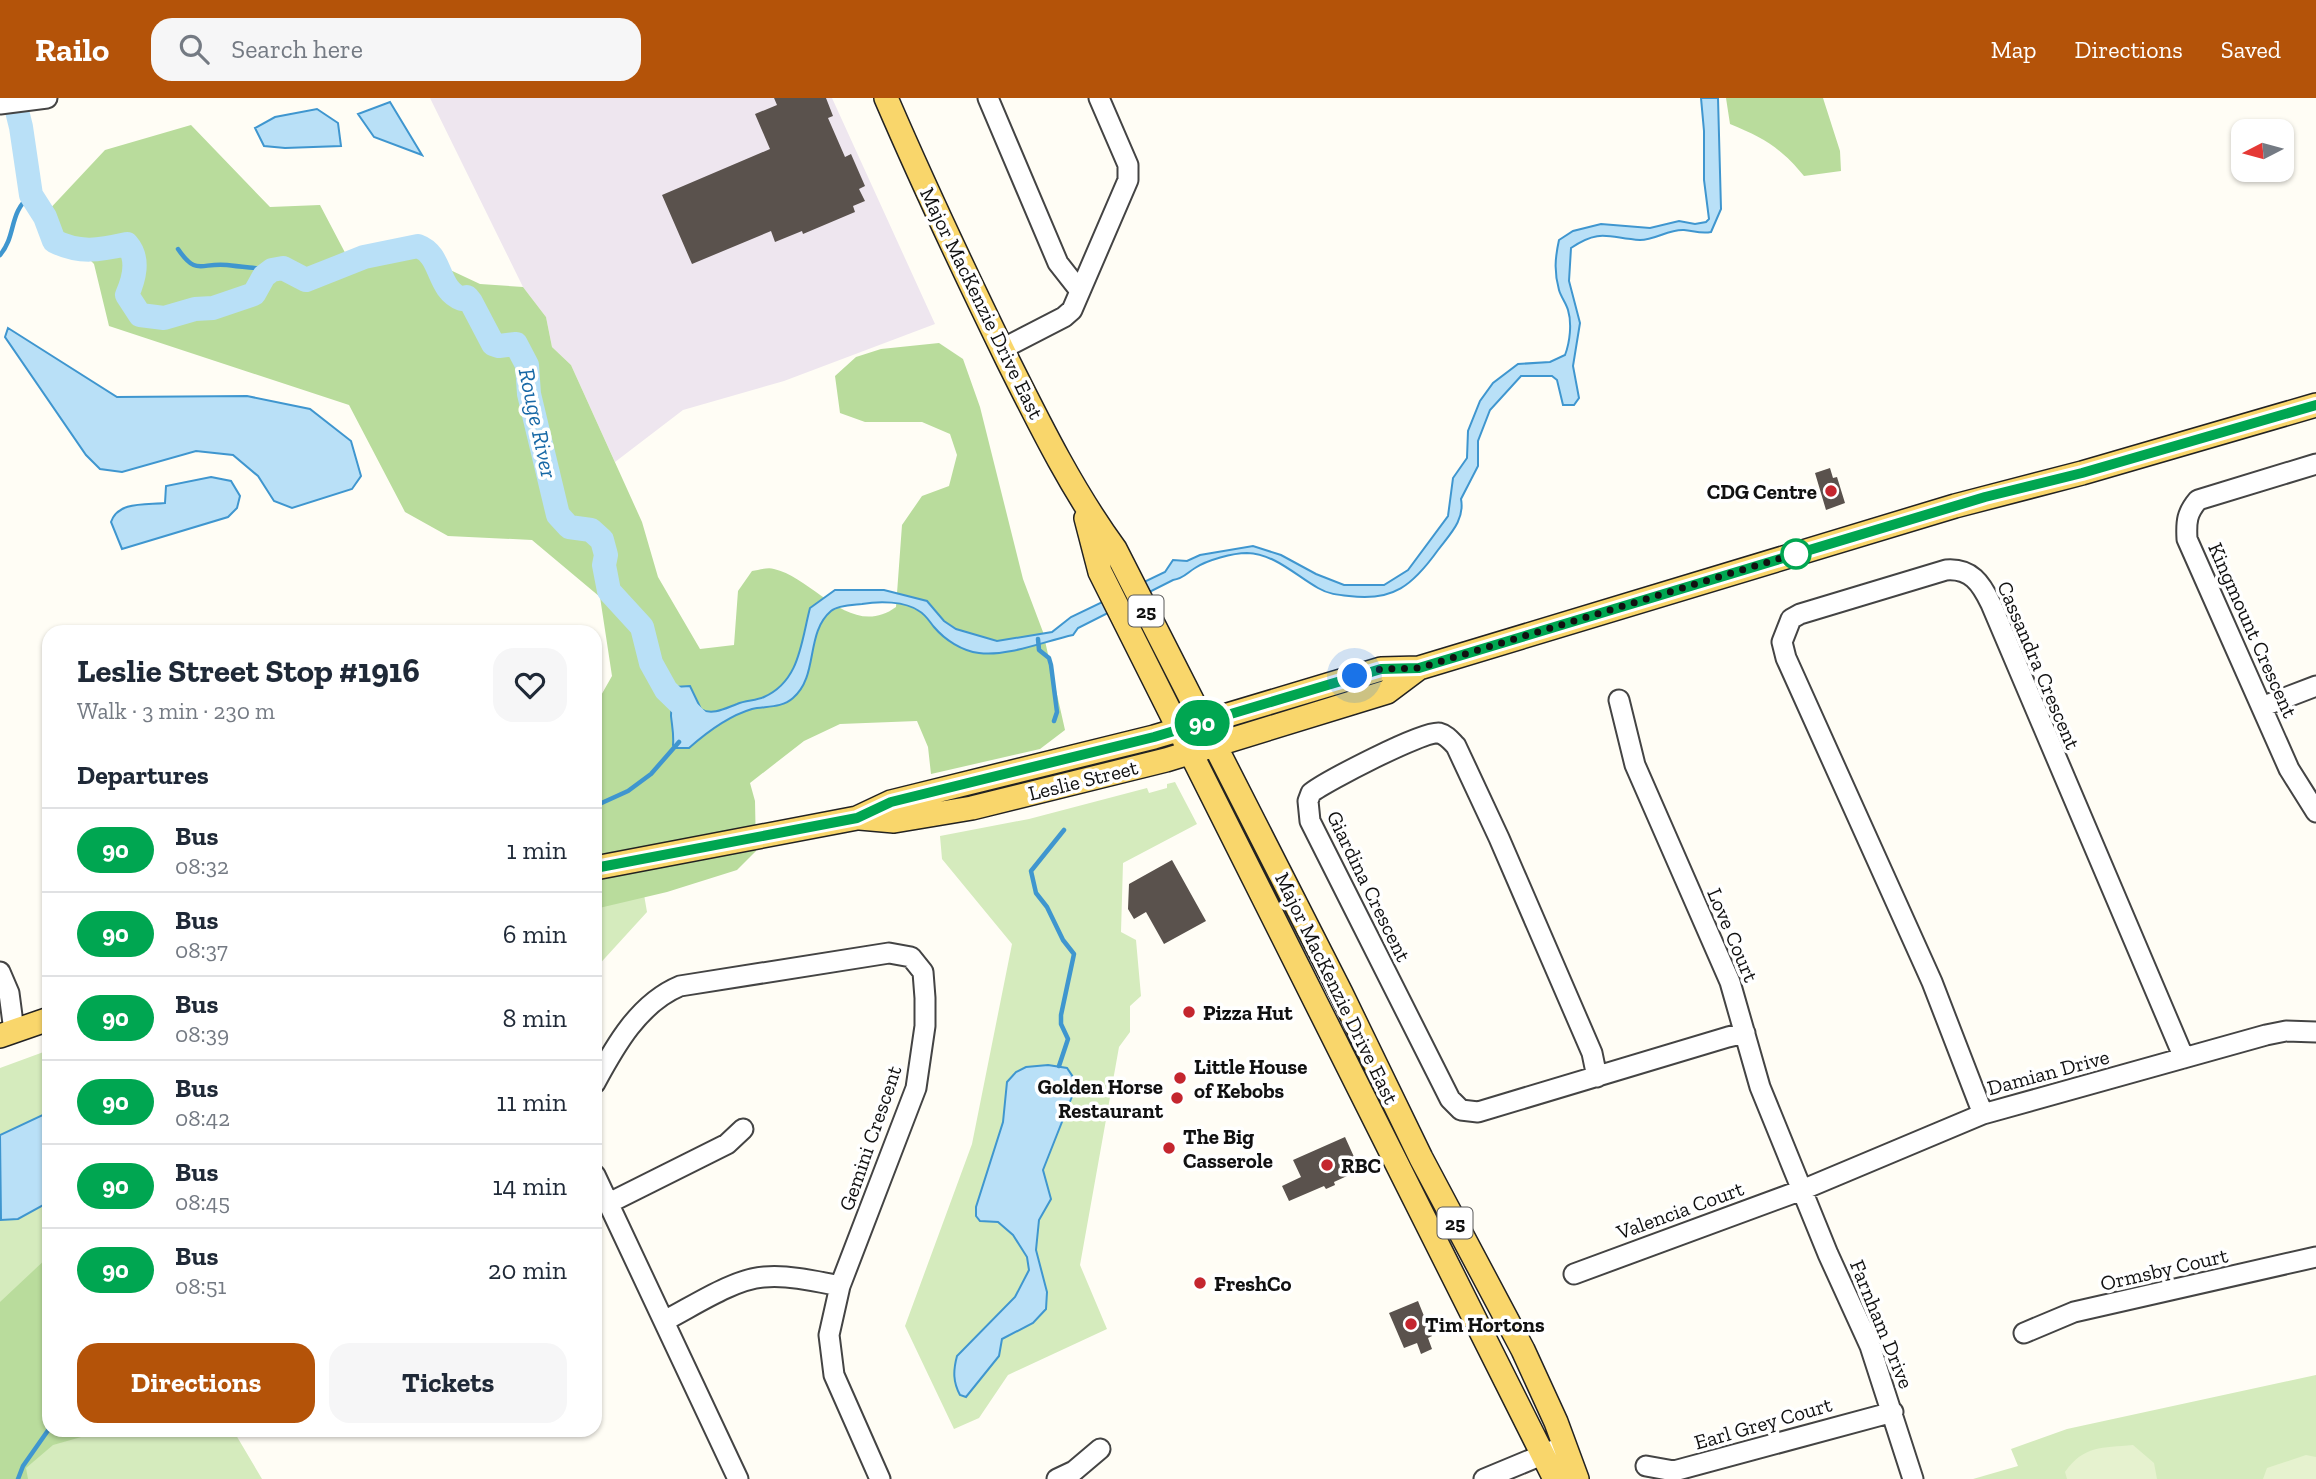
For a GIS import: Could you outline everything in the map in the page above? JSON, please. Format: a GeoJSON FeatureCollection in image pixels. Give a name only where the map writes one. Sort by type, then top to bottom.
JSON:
{"type":"FeatureCollection","features":[{"type":"Feature","properties":{"kind":"main road","name":"Major MacKenzie Drive East"},"geometry":{"type":"LineString","coordinates":[[886,98],[948,240],[1002,349],[1083,505],[1115,549],[1390,1094],[1523,1350],[1577,1479]]}},
{"type":"Feature","properties":{"kind":"main road","name":"Leslie Street"},"geometry":{"type":"LineString","coordinates":[[602,867],[857,818],[891,802],[1204,722],[1381,669],[1419,668],[1985,497],[2095,469],[2316,405]]}},
{"type":"Feature","properties":{"kind":"main road","name":"Major MacKenzie Drive East"},"geometry":{"type":"LineString","coordinates":[[1083,505],[1100,572],[1555,1479]]}},
{"type":"Feature","properties":{"kind":"main road","name":"Leslie Street"},"geometry":{"type":"LineString","coordinates":[[857,818],[894,821],[972,808],[1191,753],[1387,692],[1419,668]]}},
{"type":"Feature","properties":{"kind":"main road"},"geometry":{"type":"LineString","coordinates":[[5,1028],[42,1020]]}},
{"type":"Feature","properties":{"kind":"main road"},"geometry":{"type":"LineString","coordinates":[[1367,1105],[1390,1094]]}},
{"type":"Feature","properties":{"kind":"street"},"geometry":{"type":"LineString","coordinates":[[0,104],[47,98]]}},
{"type":"Feature","properties":{"kind":"street"},"geometry":{"type":"LineString","coordinates":[[988,98],[1058,263],[1080,291]]}},
{"type":"Feature","properties":{"kind":"street"},"geometry":{"type":"LineString","coordinates":[[1002,349],[1064,317],[1072,310],[1128,180],[1129,165],[1099,98]]}},
{"type":"Feature","properties":{"kind":"street","name":"Kingmount Crescent"},"geometry":{"type":"LineString","coordinates":[[2316,464],[2198,500],[2187,513],[2187,539],[2264,706],[2289,769],[2316,812]]}},
{"type":"Feature","properties":{"kind":"street","name":"Cassandra Crescent"},"geometry":{"type":"LineString","coordinates":[[1983,1114],[1932,982],[1786,658],[1782,642],[1791,619],[1800,614],[1946,570],[1960,569],[1975,578],[1991,604],[2184,1058]]}},
{"type":"Feature","properties":{"kind":"street"},"geometry":{"type":"LineString","coordinates":[[2264,706],[2316,686]]}},
{"type":"Feature","properties":{"kind":"street","name":"Love Court"},"geometry":{"type":"LineString","coordinates":[[1619,700],[1635,765],[1730,982],[1760,1087],[1802,1189]]}},
{"type":"Feature","properties":{"kind":"street","name":"Giardina Crescent"},"geometry":{"type":"LineString","coordinates":[[1597,1077],[1591,1053],[1499,838],[1456,746],[1448,737],[1439,733],[1418,737],[1311,793],[1308,801],[1310,821],[1454,1106],[1470,1113],[1478,1112],[1597,1077],[1745,1033]]}},
{"type":"Feature","properties":{"kind":"street","name":"Gemini Crescent"},"geometry":{"type":"LineString","coordinates":[[602,1070],[612,1051],[640,1014],[662,994],[680,986],[888,953],[911,957],[923,972],[925,1026],[916,1088],[841,1286],[829,1335],[834,1375],[880,1479]]}},
{"type":"Feature","properties":{"kind":"street"},"geometry":{"type":"LineString","coordinates":[[0,972],[9,993],[5,1028]]}},
{"type":"Feature","properties":{"kind":"street","name":"Damian Drive"},"geometry":{"type":"LineString","coordinates":[[1802,1189],[1983,1114],[2266,1035],[2286,1031],[2316,1032]]}},
{"type":"Feature","properties":{"kind":"street"},"geometry":{"type":"LineString","coordinates":[[609,1203],[727,1144],[743,1129]]}},
{"type":"Feature","properties":{"kind":"street"},"geometry":{"type":"LineString","coordinates":[[602,1189],[738,1479]]}},
{"type":"Feature","properties":{"kind":"street","name":"Valencia Court"},"geometry":{"type":"LineString","coordinates":[[1574,1274],[1802,1189]]}},
{"type":"Feature","properties":{"kind":"street","name":"Farnham Drive"},"geometry":{"type":"LineString","coordinates":[[1802,1189],[1870,1346],[1913,1479]]}},
{"type":"Feature","properties":{"kind":"street","name":"Ormsby Court"},"geometry":{"type":"LineString","coordinates":[[2024,1333],[2074,1312],[2316,1258]]}},
{"type":"Feature","properties":{"kind":"street"},"geometry":{"type":"LineString","coordinates":[[664,1321],[739,1282],[761,1277],[787,1276],[841,1286]]}},
{"type":"Feature","properties":{"kind":"street","name":"Earl Grey Court"},"geometry":{"type":"LineString","coordinates":[[1646,1466],[1674,1471],[1893,1412]]}},
{"type":"Feature","properties":{"kind":"street"},"geometry":{"type":"LineString","coordinates":[[1484,1479],[1565,1446]]}},
{"type":"Feature","properties":{"kind":"street"},"geometry":{"type":"LineString","coordinates":[[1057,1479],[1074,1471],[1100,1449]]}},
{"type":"Feature","properties":{"kind":"shaded area"},"geometry":{"type":"Polygon","coordinates":[[[430,98],[832,98],[935,324],[784,381],[683,410],[615,462],[571,365],[552,347],[546,317],[523,287],[430,98]]]}},
{"type":"Feature","properties":{"kind":"green space"},"geometry":{"type":"Polygon","coordinates":[[[1726,98],[1823,98],[1840,151],[1841,171],[1804,176],[1788,158],[1771,145],[1730,124],[1726,98]]]}},
{"type":"Feature","properties":{"kind":"green space"},"geometry":{"type":"Polygon","coordinates":[[[191,125],[270,207],[320,205],[351,264],[388,255],[414,253],[480,284],[523,287],[546,317],[552,347],[571,365],[642,522],[658,577],[700,649],[734,645],[738,591],[752,571],[766,568],[772,568],[804,583],[848,612],[864,616],[879,615],[896,607],[902,525],[922,496],[949,486],[957,455],[950,434],[922,422],[865,422],[840,413],[835,376],[856,357],[881,349],[939,343],[963,359],[980,407],[1023,579],[1043,632],[1065,730],[1040,749],[931,774],[928,747],[917,721],[840,724],[804,741],[750,783],[755,801],[756,851],[737,870],[667,892],[602,907],[602,694],[612,676],[600,597],[532,540],[448,536],[405,512],[349,405],[109,326],[94,264],[45,214],[105,150],[191,125]]]}},
{"type":"Feature","properties":{"kind":"green space"},"geometry":{"type":"Polygon","coordinates":[[[1175,782],[1197,824],[1123,863],[1121,932],[1136,940],[1141,996],[1130,1006],[1130,1032],[1119,1047],[1080,1265],[1107,1329],[1008,1375],[979,1418],[954,1429],[905,1326],[972,1144],[1012,944],[942,859],[940,836],[1029,819],[1147,788],[1149,793],[1167,788],[1167,784],[1175,782]]]}},
{"type":"Feature","properties":{"kind":"green space"},"geometry":{"type":"Polygon","coordinates":[[[642,883],[647,912],[602,961],[602,889],[642,883]]]}},
{"type":"Feature","properties":{"kind":"green space"},"geometry":{"type":"Polygon","coordinates":[[[42,1053],[42,1437],[237,1437],[262,1479],[0,1479],[0,1068],[42,1053]]]}},
{"type":"Feature","properties":{"kind":"green space"},"geometry":{"type":"Polygon","coordinates":[[[42,1263],[42,1437],[81,1437],[53,1445],[26,1468],[28,1479],[0,1479],[0,1302],[42,1263]]]}},
{"type":"Feature","properties":{"kind":"green space"},"geometry":{"type":"Polygon","coordinates":[[[2316,1375],[2316,1479],[1973,1479],[2018,1466],[2011,1449],[2067,1429],[2316,1375]]]}},
{"type":"Feature","properties":{"kind":"green space"},"geometry":{"type":"Polygon","coordinates":[[[2133,1445],[2154,1463],[2157,1479],[2067,1479],[2065,1472],[2087,1452],[2133,1445]]]}},
{"type":"Feature","properties":{"kind":"green space"},"geometry":{"type":"Polygon","coordinates":[[[2306,1455],[2316,1457],[2316,1479],[2263,1479],[2267,1468],[2306,1455]]]}},
{"type":"Feature","properties":{"kind":"water"},"geometry":{"type":"Polygon","coordinates":[[[1701,98],[1718,98],[1721,209],[1711,232],[1678,230],[1640,240],[1597,236],[1571,248],[1569,281],[1580,323],[1573,366],[1579,398],[1574,405],[1563,405],[1557,380],[1552,376],[1521,376],[1490,410],[1478,441],[1478,466],[1461,499],[1461,514],[1456,526],[1420,573],[1401,588],[1378,596],[1333,594],[1318,588],[1267,557],[1247,553],[1235,554],[1200,565],[1182,577],[1078,628],[1073,635],[1014,651],[990,654],[973,652],[954,644],[938,632],[926,616],[907,605],[884,602],[842,606],[831,611],[823,620],[814,642],[806,678],[793,698],[779,705],[752,709],[726,720],[689,748],[676,748],[673,745],[671,716],[674,687],[690,686],[701,709],[710,712],[761,698],[776,690],[792,671],[797,659],[810,608],[835,590],[884,590],[927,601],[944,621],[956,629],[997,641],[1052,632],[1071,617],[1165,572],[1173,560],[1187,561],[1200,555],[1253,546],[1281,555],[1316,574],[1344,585],[1384,585],[1408,570],[1448,516],[1453,478],[1467,458],[1468,431],[1480,401],[1493,383],[1518,364],[1550,362],[1565,355],[1570,321],[1556,277],[1559,240],[1573,231],[1601,224],[1650,228],[1679,221],[1695,224],[1709,219],[1704,180],[1701,98]]]}},
{"type":"Feature","properties":{"kind":"water"},"geometry":{"type":"Polygon","coordinates":[[[390,102],[422,155],[374,137],[358,114],[390,102]]]}},
{"type":"Feature","properties":{"kind":"water"},"geometry":{"type":"Polygon","coordinates":[[[317,109],[338,123],[341,146],[264,146],[255,128],[275,117],[317,109]]]}},
{"type":"Feature","properties":{"kind":"water"},"geometry":{"type":"Polygon","coordinates":[[[8,328],[117,397],[247,396],[310,409],[351,441],[361,476],[352,489],[292,508],[274,501],[258,476],[233,455],[196,451],[122,472],[100,469],[86,455],[5,337],[8,328]]]}},
{"type":"Feature","properties":{"kind":"water"},"geometry":{"type":"Polygon","coordinates":[[[211,477],[231,481],[240,496],[237,508],[228,517],[122,549],[111,522],[120,510],[134,505],[165,503],[166,486],[211,477]]]}},
{"type":"Feature","properties":{"kind":"water"},"geometry":{"type":"Polygon","coordinates":[[[1048,1065],[1067,1068],[1073,1077],[1075,1089],[1043,1170],[1051,1199],[1039,1220],[1036,1250],[1047,1292],[1046,1309],[1033,1323],[1002,1339],[999,1356],[966,1397],[960,1395],[955,1381],[957,1356],[1015,1297],[1029,1270],[1027,1257],[1013,1235],[998,1222],[980,1221],[976,1216],[976,1207],[1003,1122],[1007,1082],[1016,1072],[1026,1067],[1048,1065]]]}},
{"type":"Feature","properties":{"kind":"water"},"geometry":{"type":"Polygon","coordinates":[[[42,1115],[42,1206],[18,1219],[1,1220],[0,1135],[42,1115]]]}},
{"type":"Feature","properties":{"kind":"building"},"geometry":{"type":"Polygon","coordinates":[[[774,98],[826,98],[833,116],[828,118],[845,157],[851,154],[865,186],[859,189],[865,201],[853,206],[855,212],[803,234],[802,231],[775,242],[771,231],[692,264],[662,195],[770,149],[755,114],[777,105],[774,98]]]}},
{"type":"Feature","properties":{"kind":"building","name":"CDG Centre"},"geometry":{"type":"Polygon","coordinates":[[[1830,468],[1833,478],[1837,477],[1845,503],[1826,510],[1815,473],[1830,468]]]}},
{"type":"Feature","properties":{"kind":"building"},"geometry":{"type":"Polygon","coordinates":[[[1172,860],[1206,921],[1164,944],[1146,912],[1134,919],[1128,909],[1129,884],[1172,860]]]}},
{"type":"Feature","properties":{"kind":"building","name":"RBC"},"geometry":{"type":"Polygon","coordinates":[[[1345,1137],[1360,1170],[1334,1182],[1335,1185],[1326,1189],[1324,1186],[1289,1201],[1282,1186],[1301,1177],[1293,1160],[1345,1137]]]}},
{"type":"Feature","properties":{"kind":"building","name":"Tim Hortons"},"geometry":{"type":"Polygon","coordinates":[[[1418,1301],[1432,1336],[1428,1338],[1432,1349],[1421,1354],[1417,1343],[1404,1348],[1389,1313],[1418,1301]]]}},
{"type":"Feature","properties":{"kind":"waterway","name":"Rouge River"},"geometry":{"type":"LineString","coordinates":[[11,98],[15,103],[21,127],[31,195],[45,217],[54,241],[72,248],[90,250],[127,244],[135,263],[134,276],[127,295],[140,315],[164,318],[195,309],[213,308],[254,294],[264,276],[272,270],[283,268],[306,280],[364,257],[418,246],[426,250],[448,288],[462,299],[467,297],[471,302],[493,344],[516,344],[527,365],[529,394],[558,515],[569,527],[591,530],[602,540],[609,591],[642,627],[651,663],[666,690],[697,720]]}},
{"type":"Feature","properties":{"kind":"waterway"},"geometry":{"type":"LineString","coordinates":[[0,255],[9,240],[19,209],[31,195]]}},
{"type":"Feature","properties":{"kind":"waterway"},"geometry":{"type":"LineString","coordinates":[[178,249],[184,258],[195,266],[227,265],[272,270]]}},
{"type":"Feature","properties":{"kind":"waterway"},"geometry":{"type":"LineString","coordinates":[[1038,639],[1039,650],[1049,658],[1051,665],[1057,712],[1054,721]]}},
{"type":"Feature","properties":{"kind":"waterway"},"geometry":{"type":"LineString","coordinates":[[602,803],[628,791],[651,774],[679,742]]}},
{"type":"Feature","properties":{"kind":"waterway"},"geometry":{"type":"LineString","coordinates":[[1059,1066],[1068,1039],[1061,1024],[1061,1015],[1074,954],[1036,893],[1031,871],[1064,830]]}},
{"type":"Feature","properties":{"kind":"waterway"},"geometry":{"type":"LineString","coordinates":[[18,1479],[23,1466],[43,1437]]}},
{"type":"Feature","properties":{"kind":"bus line","name":"90"},"geometry":{"type":"LineString","coordinates":[[602,867],[857,818],[891,802],[1154,737],[1381,669],[1419,668],[1985,497],[2082,473],[2316,405]]}},
{"type":"Feature","properties":{"kind":"place","name":"CDG Centre"},"geometry":{"type":"Point","coordinates":[1831,491]}},
{"type":"Feature","properties":{"kind":"place","name":"Pizza Hut"},"geometry":{"type":"Point","coordinates":[1189,1012]}},
{"type":"Feature","properties":{"kind":"place","name":"Little House of Kebobs"},"geometry":{"type":"Point","coordinates":[1180,1078]}},
{"type":"Feature","properties":{"kind":"place","name":"Golden Horse Restaurant"},"geometry":{"type":"Point","coordinates":[1177,1098]}},
{"type":"Feature","properties":{"kind":"place","name":"The Big Casserole"},"geometry":{"type":"Point","coordinates":[1169,1148]}},
{"type":"Feature","properties":{"kind":"place","name":"RBC"},"geometry":{"type":"Point","coordinates":[1327,1165]}},
{"type":"Feature","properties":{"kind":"place","name":"FreshCo"},"geometry":{"type":"Point","coordinates":[1200,1283]}},
{"type":"Feature","properties":{"kind":"place","name":"Tim Hortons"},"geometry":{"type":"Point","coordinates":[1411,1324]}},
{"type":"Feature","properties":{"kind":"route"},"geometry":{"type":"LineString","coordinates":[[1355,676],[1381,669],[1419,668],[1801,552],[1796,554]]}}]}
